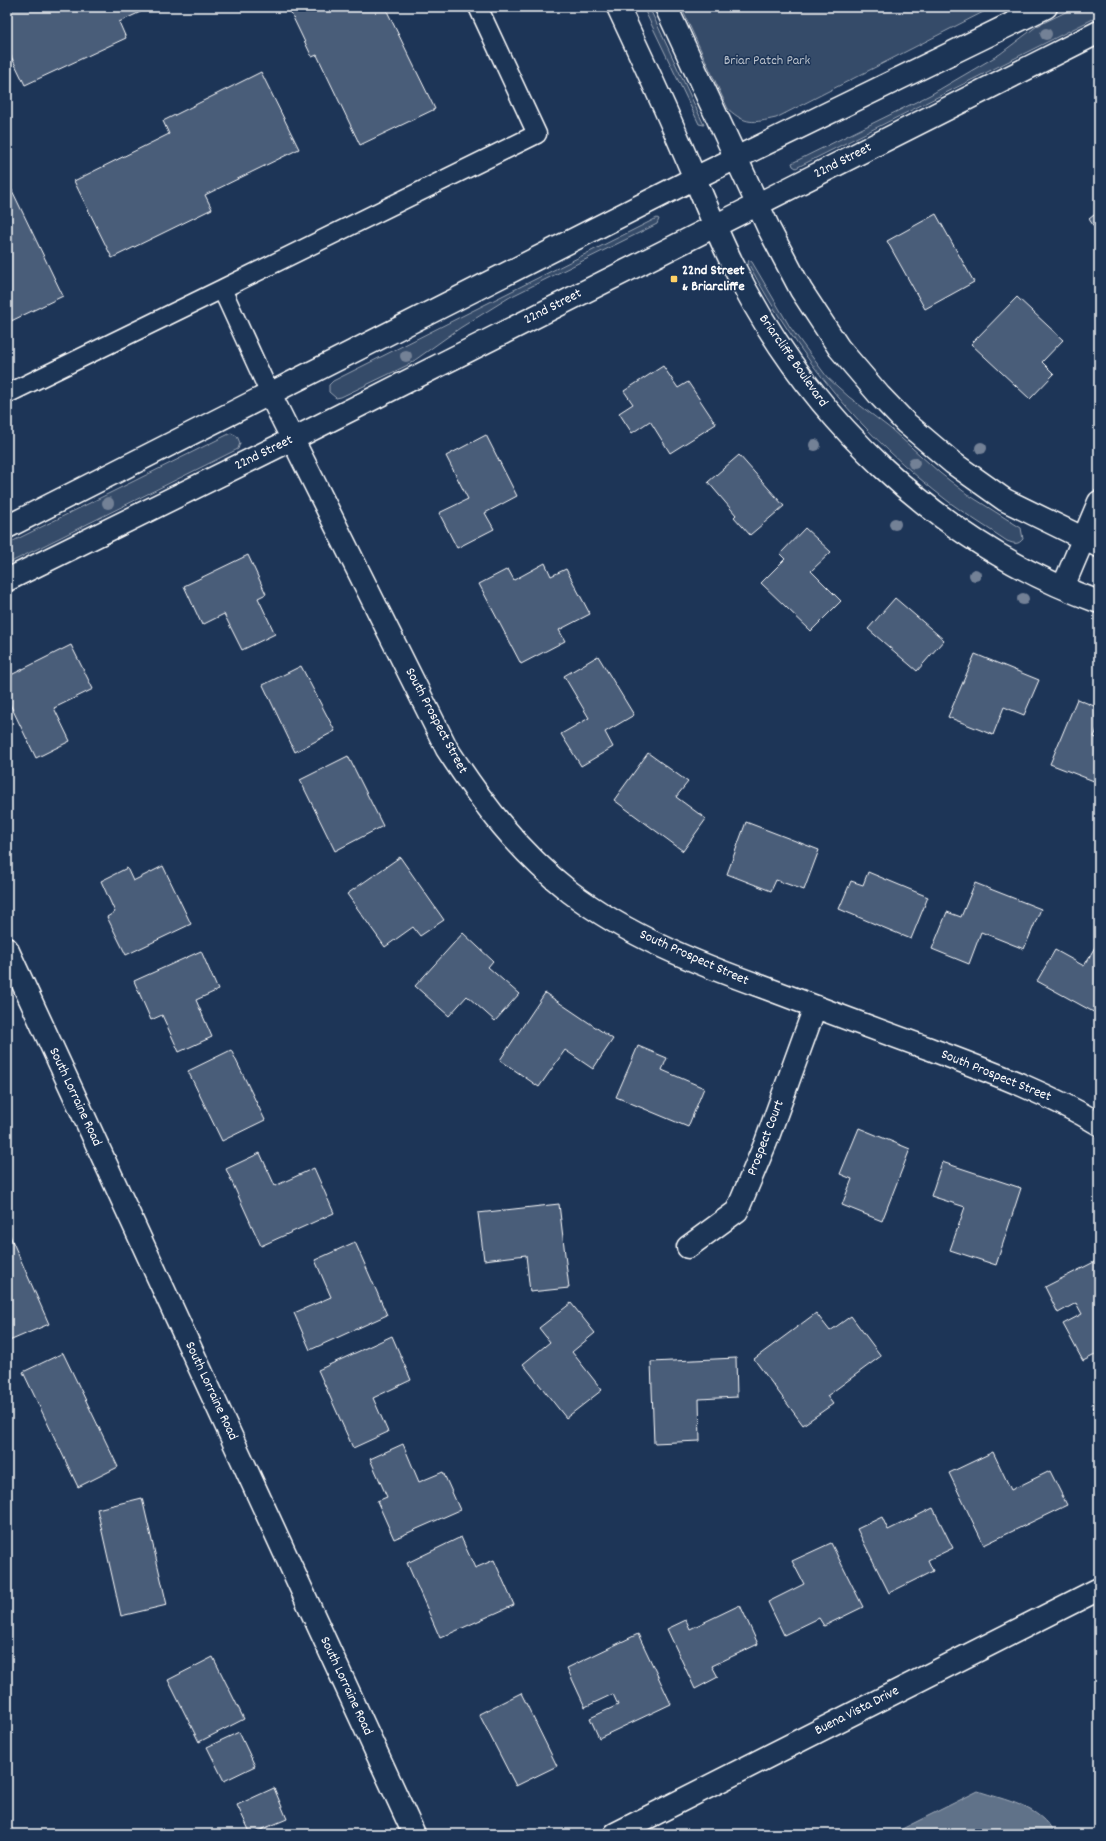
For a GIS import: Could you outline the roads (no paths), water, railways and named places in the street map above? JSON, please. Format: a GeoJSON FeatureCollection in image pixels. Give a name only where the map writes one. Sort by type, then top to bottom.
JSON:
{"type":"FeatureCollection","features":[{"type":"Feature","properties":{"kind":"street","name":"Briarcliffe Boulevard"},"geometry":{"type":"LineString","coordinates":[[618,7],[732,265],[780,347],[802,378],[860,446],[896,479],[968,535],[1008,559],[1063,587],[1099,602]]}},
{"type":"Feature","properties":{"kind":"street"},"geometry":{"type":"LineString","coordinates":[[666,7],[736,158],[801,290],[839,348],[880,396],[906,423],[953,463],[1005,500],[1091,543]]}},
{"type":"Feature","properties":{"kind":"street"},"geometry":{"type":"LineString","coordinates":[[7,527],[694,178],[1046,7]]}},
{"type":"Feature","properties":{"kind":"street","name":"22nd Street"},"geometry":{"type":"LineString","coordinates":[[7,580],[293,438],[1099,32]]}},
{"type":"Feature","properties":{"kind":"street","name":"South Prospect Street"},"geometry":{"type":"LineString","coordinates":[[270,394],[448,749],[480,799],[514,840],[570,891],[600,913],[653,942],[714,969],[996,1074],[1068,1106],[1099,1124]]}},
{"type":"Feature","properties":{"kind":"street"},"geometry":{"type":"LineString","coordinates":[[1063,587],[1091,543],[1099,502]]}},
{"type":"Feature","properties":{"kind":"street","name":"South Lorraine Road"},"geometry":{"type":"LineString","coordinates":[[7,949],[414,1834]]}},
{"type":"Feature","properties":{"kind":"street","name":"Prospect Court"},"geometry":{"type":"LineString","coordinates":[[688,1247],[737,1211],[766,1142],[815,1007]]}},
{"type":"Feature","properties":{"kind":"street","name":"Buena Vista Drive"},"geometry":{"type":"LineString","coordinates":[[615,1834],[1099,1589]]}},
{"type":"Feature","properties":{"kind":"lane"},"geometry":{"type":"LineString","coordinates":[[7,394],[537,134],[478,7]]}},
{"type":"Feature","properties":{"kind":"lane"},"geometry":{"type":"LineString","coordinates":[[222,289],[270,394]]}},
{"type":"Feature","properties":{"kind":"place","name":"22nd Street & Briarcliffe"},"geometry":{"type":"Point","coordinates":[674,279]}},
{"type":"Feature","properties":{"kind":"park label","name":"Briar Patch Park"},"geometry":{"type":"Point","coordinates":[767,61]}}]}
